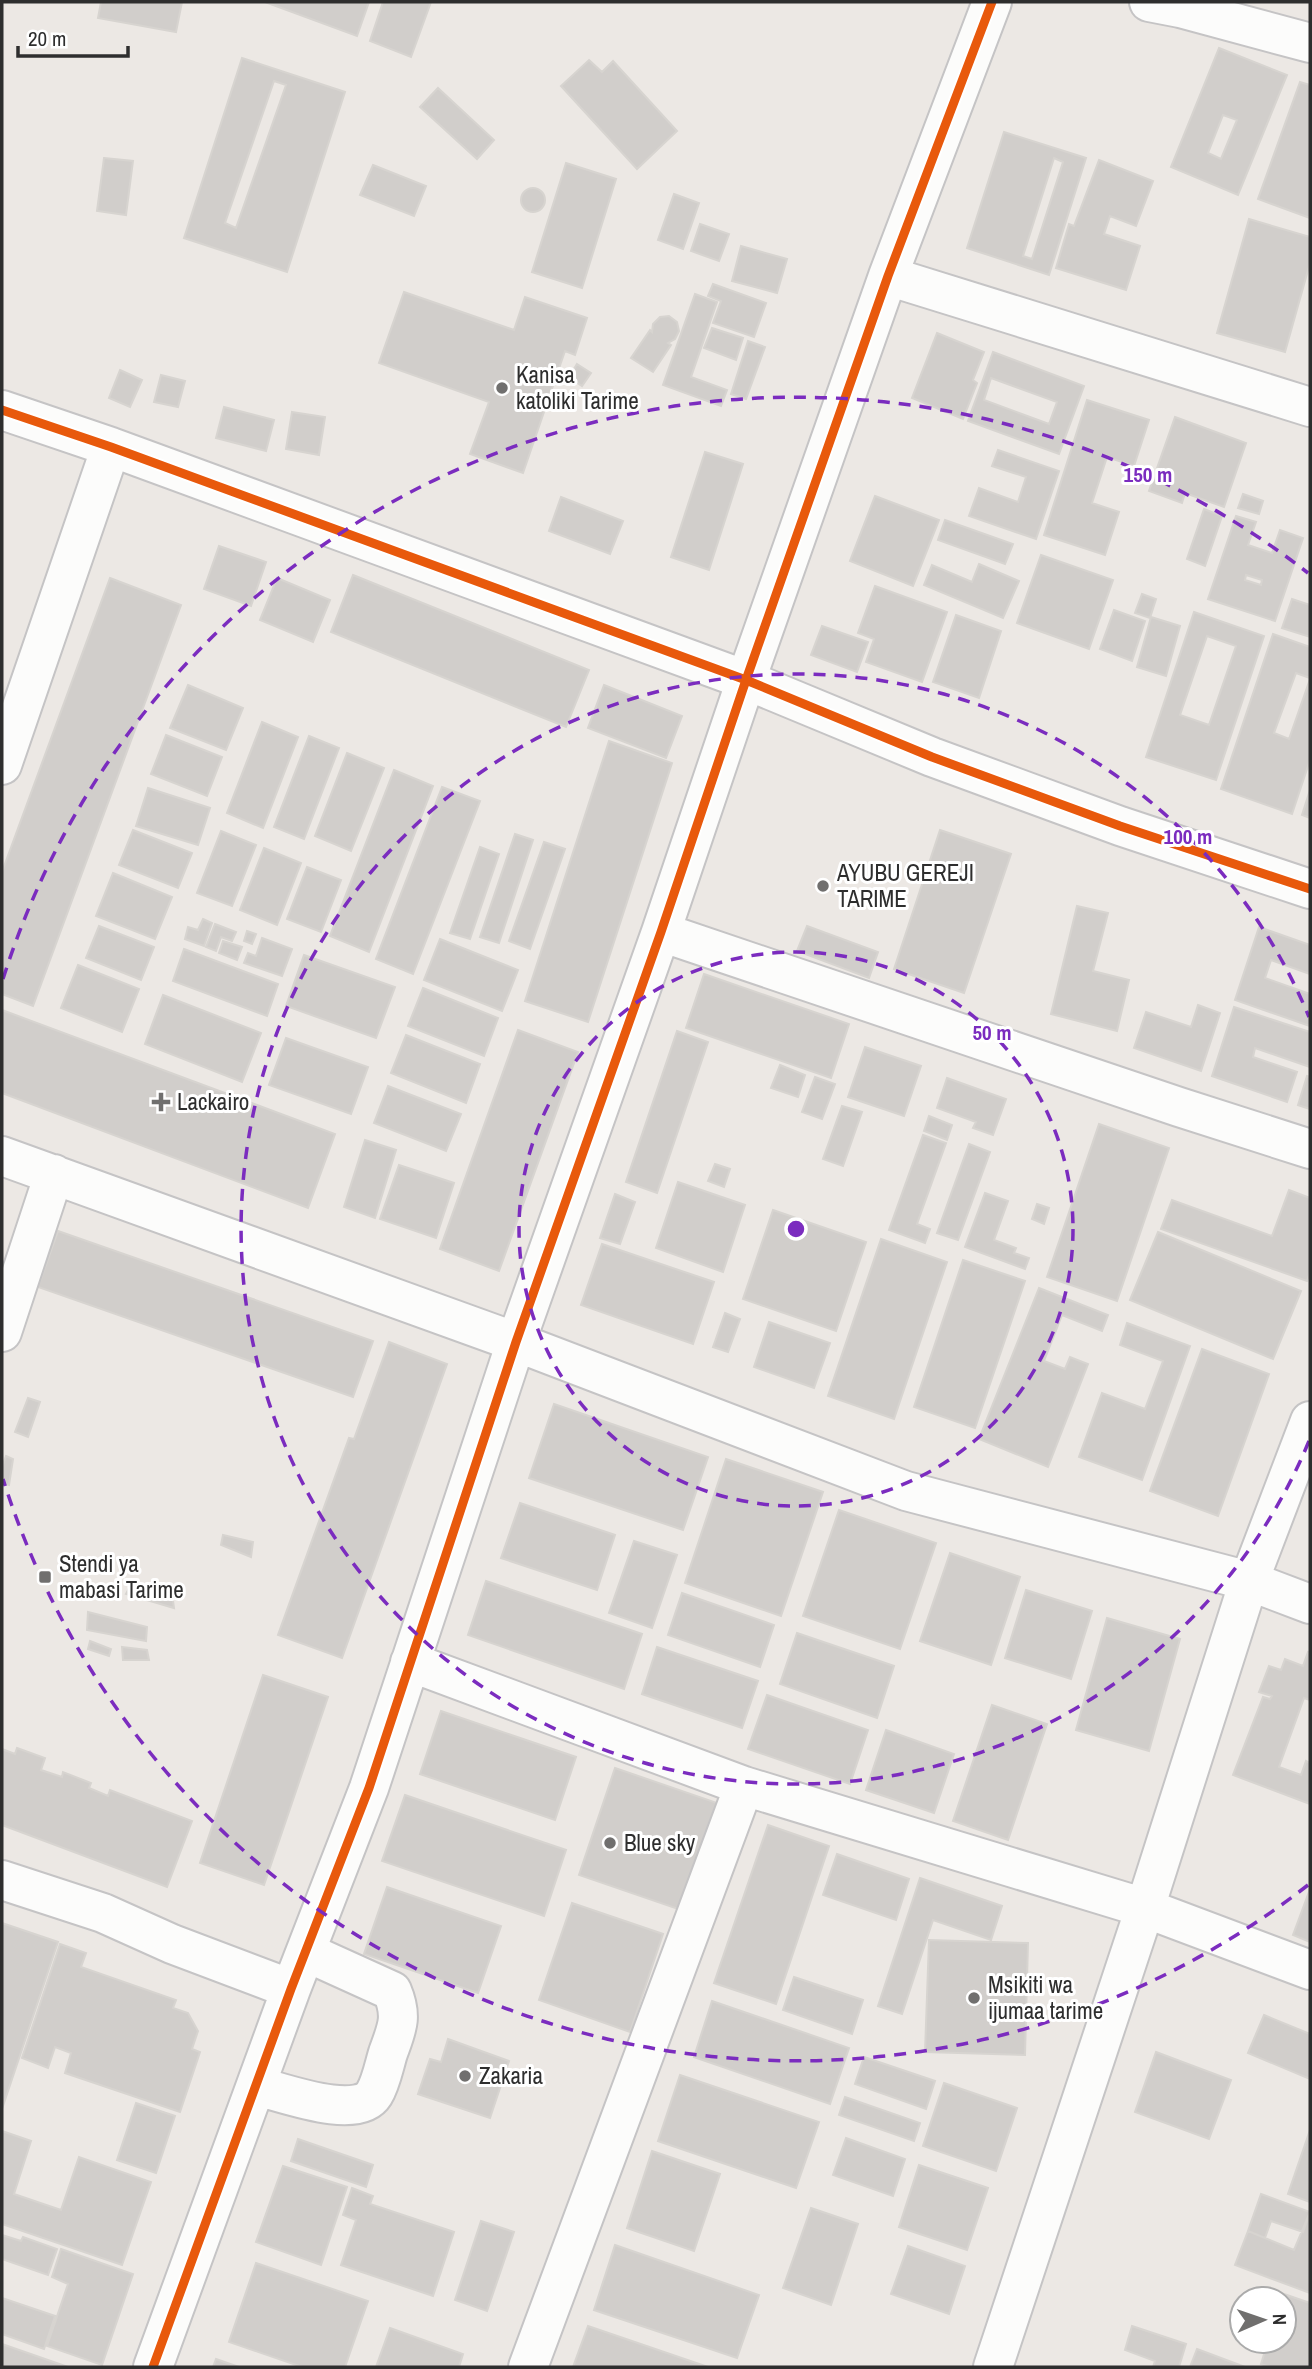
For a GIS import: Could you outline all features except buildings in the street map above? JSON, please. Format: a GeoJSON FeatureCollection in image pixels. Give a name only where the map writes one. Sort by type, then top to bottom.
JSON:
{"type":"FeatureCollection","features":[{"type":"Feature","properties":{"kind":"street"},"geometry":{"type":"LineString","coordinates":[[153,2367],[291,1989],[369,1788],[516,1342],[661,932],[746,680],[888,276],[992,2]]}},
{"type":"Feature","properties":{"kind":"street"},"geometry":{"type":"LineString","coordinates":[[1149,2],[1310,43]]}},
{"type":"Feature","properties":{"kind":"street"},"geometry":{"type":"LineString","coordinates":[[888,276],[1310,407]]}},
{"type":"Feature","properties":{"kind":"street"},"geometry":{"type":"LineString","coordinates":[[2,410],[111,447],[746,680],[932,757],[1120,826],[1310,889]]}},
{"type":"Feature","properties":{"kind":"street"},"geometry":{"type":"LineString","coordinates":[[2,765],[111,447]]}},
{"type":"Feature","properties":{"kind":"street"},"geometry":{"type":"LineString","coordinates":[[661,932],[1310,1149]]}},
{"type":"Feature","properties":{"kind":"street"},"geometry":{"type":"LineString","coordinates":[[2,1156],[516,1342],[906,1491],[1249,1581],[1310,1604]]}},
{"type":"Feature","properties":{"kind":"street"},"geometry":{"type":"LineString","coordinates":[[2,1332],[54,1174]]}},
{"type":"Feature","properties":{"kind":"street"},"geometry":{"type":"LineString","coordinates":[[993,2367],[1146,1908],[1249,1581],[1310,1421]]}},
{"type":"Feature","properties":{"kind":"street"},"geometry":{"type":"LineString","coordinates":[[410,1662],[744,1786],[1146,1908],[1310,1970]]}},
{"type":"Feature","properties":{"kind":"street"},"geometry":{"type":"LineString","coordinates":[[528,2367],[744,1786]]}},
{"type":"Feature","properties":{"kind":"street"},"geometry":{"type":"LineString","coordinates":[[2,1880],[103,1913],[172,1944],[291,1989]]}},
{"type":"Feature","properties":{"kind":"street"},"geometry":{"type":"LineString","coordinates":[[256,2086],[342,2107],[365,2104],[374,2094],[399,2021],[393,1991],[306,1952]]}},
{"type":"Feature","properties":{"kind":"cycle path"},"geometry":{"type":"LineString","coordinates":[[153,2367],[291,1989],[369,1788],[516,1342],[661,932],[746,680],[888,276],[992,2]]}},
{"type":"Feature","properties":{"kind":"cycle path"},"geometry":{"type":"LineString","coordinates":[[2,410],[111,447],[746,680],[932,757],[1120,826],[1310,889]]}},
{"type":"Feature","properties":{"kind":"place","name":"Kanisa katoliki Tarime"},"geometry":{"type":"Point","coordinates":[502,388]}},
{"type":"Feature","properties":{"kind":"place","name":"AYUBU GEREJI TARIME"},"geometry":{"type":"Point","coordinates":[823,886]}},
{"type":"Feature","properties":{"kind":"place","name":"Lackairo"},"geometry":{"type":"Point","coordinates":[161,1102]}},
{"type":"Feature","properties":{"kind":"place","name":"Stendi ya mabasi Tarime"},"geometry":{"type":"Point","coordinates":[45,1577]}},
{"type":"Feature","properties":{"kind":"place","name":"Blue sky"},"geometry":{"type":"Point","coordinates":[610,1843]}},
{"type":"Feature","properties":{"kind":"place","name":"Msikiti wa ijumaa tarime"},"geometry":{"type":"Point","coordinates":[974,1998]}},
{"type":"Feature","properties":{"kind":"place","name":"Zakaria"},"geometry":{"type":"Point","coordinates":[465,2076]}}]}
